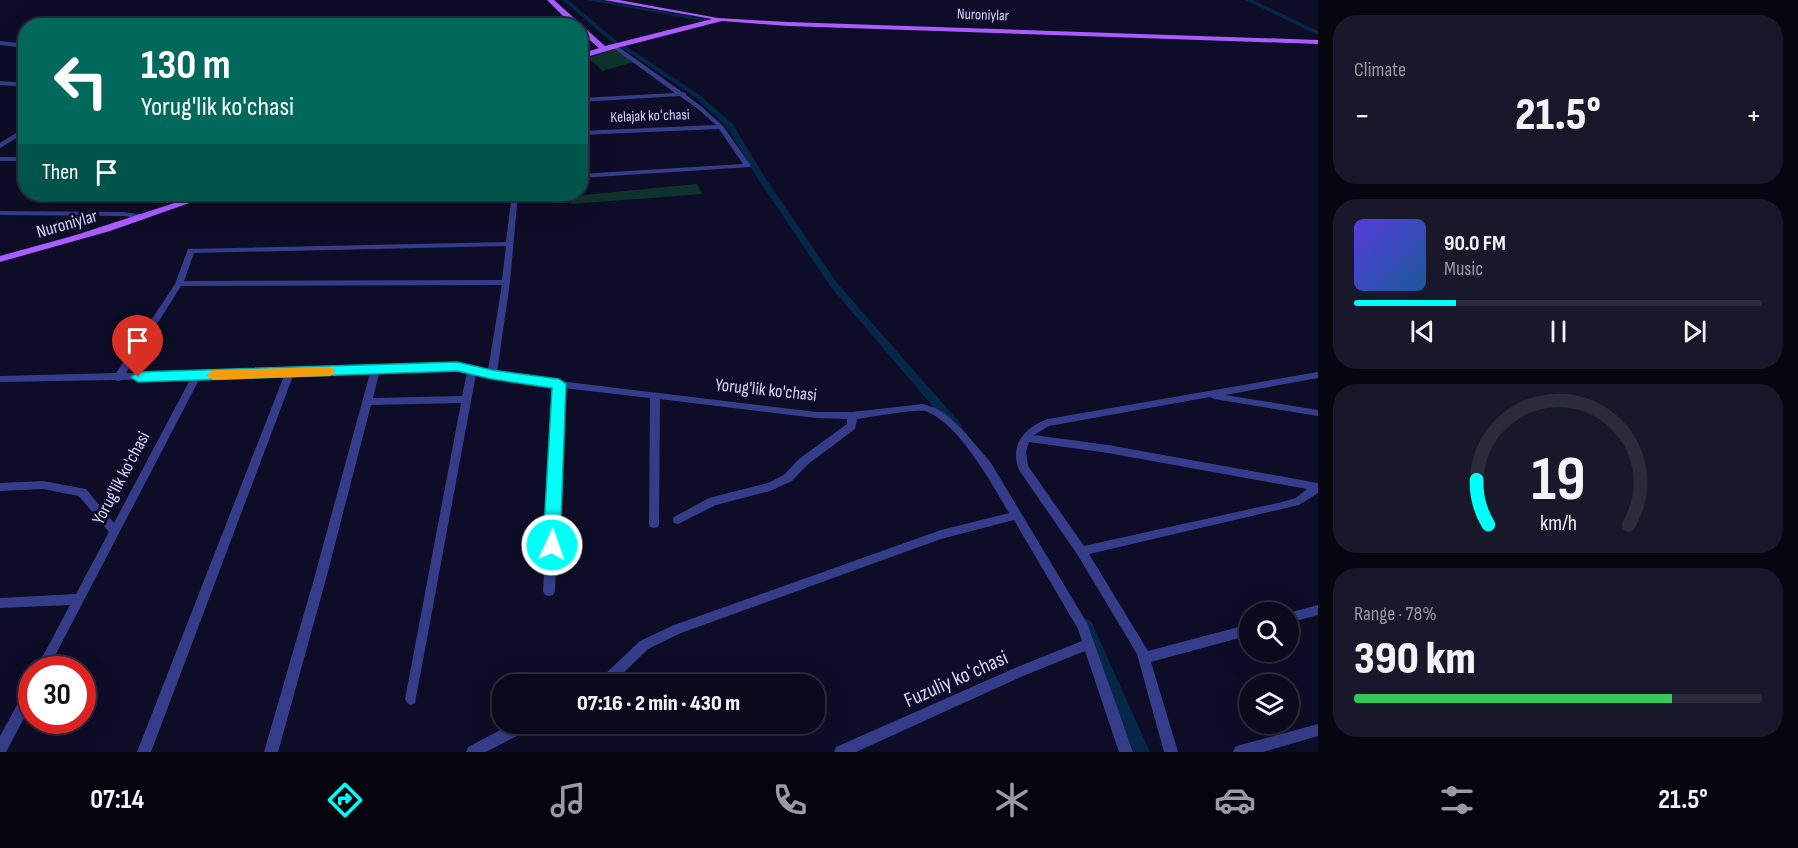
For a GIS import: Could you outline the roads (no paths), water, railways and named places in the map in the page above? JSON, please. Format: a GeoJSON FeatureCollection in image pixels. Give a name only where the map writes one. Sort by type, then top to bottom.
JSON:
{"type":"FeatureCollection","features":[{"type":"Feature","properties":{"kind":"main road"},"geometry":{"type":"LineString","coordinates":[[550,0],[569,18]]}},
{"type":"Feature","properties":{"kind":"main road"},"geometry":{"type":"LineString","coordinates":[[607,0],[722,19]]}},
{"type":"Feature","properties":{"kind":"main road","name":"Nuroniylar"},"geometry":{"type":"LineString","coordinates":[[588,54],[722,19],[788,24],[1318,42]]}},
{"type":"Feature","properties":{"kind":"main road"},"geometry":{"type":"LineString","coordinates":[[588,35],[604,49]]}},
{"type":"Feature","properties":{"kind":"main road","name":"Nuroniylar"},"geometry":{"type":"LineString","coordinates":[[0,259],[45,248],[190,201]]}},
{"type":"Feature","properties":{"kind":"street"},"geometry":{"type":"LineString","coordinates":[[0,43],[18,45]]}},
{"type":"Feature","properties":{"kind":"street"},"geometry":{"type":"LineString","coordinates":[[588,176],[748,166],[721,127],[684,94],[614,46]]}},
{"type":"Feature","properties":{"kind":"street"},"geometry":{"type":"LineString","coordinates":[[0,83],[18,84]]}},
{"type":"Feature","properties":{"kind":"street"},"geometry":{"type":"LineString","coordinates":[[588,100],[684,94]]}},
{"type":"Feature","properties":{"kind":"street","name":"Kelajak koʻchasi"},"geometry":{"type":"LineString","coordinates":[[588,133],[721,127]]}},
{"type":"Feature","properties":{"kind":"street"},"geometry":{"type":"LineString","coordinates":[[0,146],[18,134]]}},
{"type":"Feature","properties":{"kind":"street"},"geometry":{"type":"LineString","coordinates":[[0,159],[18,159]]}},
{"type":"Feature","properties":{"kind":"street"},"geometry":{"type":"LineString","coordinates":[[492,375],[506,282],[514,201]]}},
{"type":"Feature","properties":{"kind":"street"},"geometry":{"type":"LineString","coordinates":[[0,213],[124,214],[144,217]]}},
{"type":"Feature","properties":{"kind":"street"},"geometry":{"type":"LineString","coordinates":[[118,378],[179,284],[191,251],[510,244]]}},
{"type":"Feature","properties":{"kind":"street"},"geometry":{"type":"LineString","coordinates":[[179,284],[506,282]]}},
{"type":"Feature","properties":{"kind":"street","name":"Yorug'lik ko'chasi"},"geometry":{"type":"LineString","coordinates":[[0,379],[118,378],[457,366],[492,375],[816,415],[852,416],[923,407],[934,409],[974,449],[1017,515],[1083,627],[1126,752]]}},
{"type":"Feature","properties":{"kind":"street"},"geometry":{"type":"LineString","coordinates":[[271,752],[376,369]]}},
{"type":"Feature","properties":{"kind":"street"},"geometry":{"type":"LineString","coordinates":[[411,699],[472,369]]}},
{"type":"Feature","properties":{"kind":"street"},"geometry":{"type":"LineString","coordinates":[[144,752],[290,373]]}},
{"type":"Feature","properties":{"kind":"street","name":"Yorug'lik ko'chasi"},"geometry":{"type":"LineString","coordinates":[[49,656],[197,375]]}},
{"type":"Feature","properties":{"kind":"street"},"geometry":{"type":"LineString","coordinates":[[1211,396],[1318,375]]}},
{"type":"Feature","properties":{"kind":"street"},"geometry":{"type":"LineString","coordinates":[[549,591],[559,384]]}},
{"type":"Feature","properties":{"kind":"street"},"geometry":{"type":"LineString","coordinates":[[654,524],[655,396]]}},
{"type":"Feature","properties":{"kind":"street"},"geometry":{"type":"LineString","coordinates":[[1171,752],[1145,658],[1081,551],[1023,467],[1020,451],[1025,438],[1036,426],[1190,396],[1211,396],[1318,413]]}},
{"type":"Feature","properties":{"kind":"street"},"geometry":{"type":"LineString","coordinates":[[368,402],[466,399]]}},
{"type":"Feature","properties":{"kind":"street"},"geometry":{"type":"LineString","coordinates":[[678,520],[713,501],[770,487],[788,478],[804,462],[852,426],[852,416]]}},
{"type":"Feature","properties":{"kind":"street"},"geometry":{"type":"LineString","coordinates":[[1025,438],[1108,448],[1318,487],[1299,501],[1282,506],[1081,551]]}},
{"type":"Feature","properties":{"kind":"street"},"geometry":{"type":"LineString","coordinates":[[0,488],[43,485],[82,492],[114,531]]}},
{"type":"Feature","properties":{"kind":"street"},"geometry":{"type":"LineString","coordinates":[[613,674],[644,645],[678,629],[941,535],[1017,515]]}},
{"type":"Feature","properties":{"kind":"street"},"geometry":{"type":"LineString","coordinates":[[0,603],[79,599]]}},
{"type":"Feature","properties":{"kind":"street"},"geometry":{"type":"LineString","coordinates":[[1299,615],[1318,610]]}},
{"type":"Feature","properties":{"kind":"street"},"geometry":{"type":"LineString","coordinates":[[1145,658],[1239,632]]}},
{"type":"Feature","properties":{"kind":"street","name":"Fuzuliy koʻchasi"},"geometry":{"type":"LineString","coordinates":[[841,752],[1019,672],[1088,644]]}},
{"type":"Feature","properties":{"kind":"street"},"geometry":{"type":"LineString","coordinates":[[0,749],[18,715]]}},
{"type":"Feature","properties":{"kind":"street"},"geometry":{"type":"LineString","coordinates":[[1240,752],[1318,730]]}},
{"type":"Feature","properties":{"kind":"street"},"geometry":{"type":"LineString","coordinates":[[473,752],[507,734]]}},
{"type":"Feature","properties":{"kind":"waterway"},"geometry":{"type":"LineString","coordinates":[[565,0],[586,18]]}},
{"type":"Feature","properties":{"kind":"waterway"},"geometry":{"type":"LineString","coordinates":[[590,0],[703,19]]}},
{"type":"Feature","properties":{"kind":"waterway"},"geometry":{"type":"LineString","coordinates":[[1248,0],[1318,33]]}},
{"type":"Feature","properties":{"kind":"waterway"},"geometry":{"type":"LineString","coordinates":[[588,19],[615,42]]}},
{"type":"Feature","properties":{"kind":"waterway"},"geometry":{"type":"LineString","coordinates":[[624,47],[696,95],[729,125],[762,179],[834,285],[956,426]]}},
{"type":"Feature","properties":{"kind":"waterway"},"geometry":{"type":"LineString","coordinates":[[1086,625],[1142,752]]}}]}
